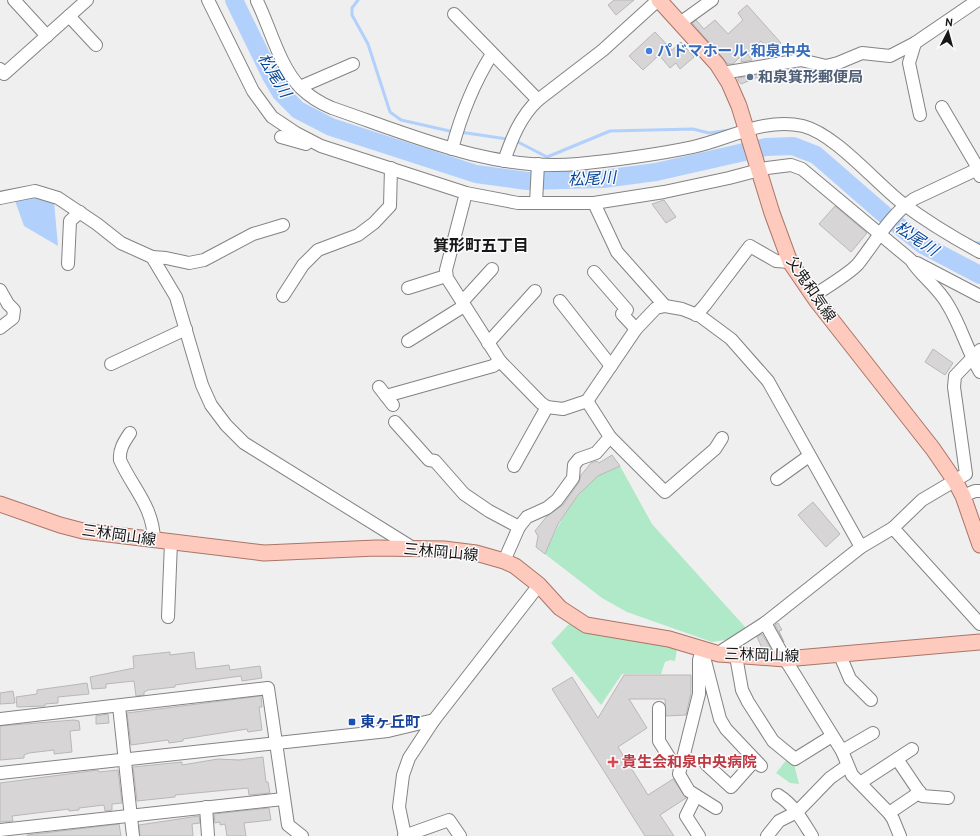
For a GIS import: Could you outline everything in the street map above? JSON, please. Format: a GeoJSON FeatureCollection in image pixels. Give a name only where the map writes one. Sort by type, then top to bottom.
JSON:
{"type":"FeatureCollection","features":[{"type":"Feature","properties":{"kind":"main road","name":"父鬼和気線"},"geometry":{"type":"LineString","coordinates":[[658,0],[717,64],[739,106],[790,262],[813,296],[933,449],[955,481],[963,496],[980,545]]}},
{"type":"Feature","properties":{"kind":"main road","name":"三林岡山線"},"geometry":{"type":"LineString","coordinates":[[0,504],[60,525],[83,531],[264,553],[290,553],[346,548],[413,548],[476,553],[504,561],[515,566],[539,585],[560,608],[586,625],[669,639],[719,654],[784,659],[839,653],[980,642]]}},
{"type":"Feature","properties":{"kind":"street"},"geometry":{"type":"LineString","coordinates":[[14,0],[47,36]]}},
{"type":"Feature","properties":{"kind":"street"},"geometry":{"type":"LineString","coordinates":[[0,69],[4,74],[87,0]]}},
{"type":"Feature","properties":{"kind":"street"},"geometry":{"type":"LineString","coordinates":[[208,0],[253,91],[272,117],[296,133],[321,146]]}},
{"type":"Feature","properties":{"kind":"street"},"geometry":{"type":"LineString","coordinates":[[504,161],[515,131],[532,106],[603,50],[658,0]]}},
{"type":"Feature","properties":{"kind":"street"},"geometry":{"type":"LineString","coordinates":[[680,23],[712,0]]}},
{"type":"Feature","properties":{"kind":"street"},"geometry":{"type":"LineString","coordinates":[[722,73],[801,60],[826,66],[838,63],[862,53],[890,56],[915,43],[978,0]]}},
{"type":"Feature","properties":{"kind":"street"},"geometry":{"type":"LineString","coordinates":[[261,1],[287,68],[300,87],[314,99],[332,108],[452,149],[504,161],[538,166],[576,164],[635,157],[694,146],[777,123],[802,126],[821,132],[904,206],[980,252]]}},
{"type":"Feature","properties":{"kind":"street"},"geometry":{"type":"LineString","coordinates":[[454,14],[492,54],[514,73],[538,100]]}},
{"type":"Feature","properties":{"kind":"street"},"geometry":{"type":"LineString","coordinates":[[69,16],[96,45]]}},
{"type":"Feature","properties":{"kind":"street"},"geometry":{"type":"LineString","coordinates":[[915,43],[909,63],[920,115]]}},
{"type":"Feature","properties":{"kind":"street"},"geometry":{"type":"LineString","coordinates":[[452,149],[464,107],[478,76],[492,54]]}},
{"type":"Feature","properties":{"kind":"street"},"geometry":{"type":"LineString","coordinates":[[300,87],[353,64]]}},
{"type":"Feature","properties":{"kind":"street"},"geometry":{"type":"LineString","coordinates":[[813,296],[857,265],[880,234],[904,206],[914,199],[979,172],[957,122],[942,107]]}},
{"type":"Feature","properties":{"kind":"street"},"geometry":{"type":"LineString","coordinates":[[281,137],[321,146],[466,193],[518,203],[594,203],[664,192],[729,178],[759,168],[791,165],[802,169],[911,260],[980,296]]}},
{"type":"Feature","properties":{"kind":"street"},"geometry":{"type":"LineString","coordinates":[[536,202],[538,166]]}},
{"type":"Feature","properties":{"kind":"street"},"geometry":{"type":"LineString","coordinates":[[283,296],[303,265],[318,250],[358,235],[390,206],[391,168]]}},
{"type":"Feature","properties":{"kind":"street"},"geometry":{"type":"LineString","coordinates":[[0,198],[36,191],[58,198],[80,212],[121,243],[152,258],[166,258],[189,263],[204,260],[252,234],[283,225]]}},
{"type":"Feature","properties":{"kind":"street"},"geometry":{"type":"LineString","coordinates":[[466,193],[446,276],[500,361],[547,407],[563,409],[587,401],[636,329],[656,308],[665,306],[682,309],[696,315],[719,328],[731,339],[768,381],[861,547]]}},
{"type":"Feature","properties":{"kind":"street"},"geometry":{"type":"LineString","coordinates":[[594,203],[617,252],[665,306]]}},
{"type":"Feature","properties":{"kind":"street"},"geometry":{"type":"LineString","coordinates":[[68,264],[70,222],[80,212]]}},
{"type":"Feature","properties":{"kind":"street"},"geometry":{"type":"LineString","coordinates":[[696,315],[750,246],[776,261],[790,262]]}},
{"type":"Feature","properties":{"kind":"street"},"geometry":{"type":"LineString","coordinates":[[152,258],[176,297],[202,385],[211,405],[226,425],[244,443],[413,548]]}},
{"type":"Feature","properties":{"kind":"street"},"geometry":{"type":"LineString","coordinates":[[911,260],[916,268],[936,288],[948,304],[976,353],[980,372]]}},
{"type":"Feature","properties":{"kind":"street"},"geometry":{"type":"LineString","coordinates":[[416,340],[463,304],[492,269]]}},
{"type":"Feature","properties":{"kind":"street"},"geometry":{"type":"LineString","coordinates":[[594,272],[627,310],[622,314],[636,329]]}},
{"type":"Feature","properties":{"kind":"street"},"geometry":{"type":"LineString","coordinates":[[408,288],[446,276]]}},
{"type":"Feature","properties":{"kind":"street"},"geometry":{"type":"LineString","coordinates":[[0,290],[8,304],[14,310],[13,318],[0,328]]}},
{"type":"Feature","properties":{"kind":"street"},"geometry":{"type":"LineString","coordinates":[[488,343],[528,307],[535,291]]}},
{"type":"Feature","properties":{"kind":"street"},"geometry":{"type":"LineString","coordinates":[[560,301],[587,327],[611,366]]}},
{"type":"Feature","properties":{"kind":"street"},"geometry":{"type":"LineString","coordinates":[[111,364],[133,360],[186,329]]}},
{"type":"Feature","properties":{"kind":"street"},"geometry":{"type":"LineString","coordinates":[[719,654],[722,650],[765,623],[861,547],[893,528],[922,500],[966,474],[963,445],[957,420],[954,387],[955,376],[976,353]]}},
{"type":"Feature","properties":{"kind":"street"},"geometry":{"type":"LineString","coordinates":[[386,396],[420,382],[450,373],[493,366],[500,361]]}},
{"type":"Feature","properties":{"kind":"street"},"geometry":{"type":"LineString","coordinates":[[587,401],[610,437],[665,492],[715,449],[722,438]]}},
{"type":"Feature","properties":{"kind":"street"},"geometry":{"type":"LineString","coordinates":[[514,466],[518,450],[547,407]]}},
{"type":"Feature","properties":{"kind":"street"},"geometry":{"type":"LineString","coordinates":[[395,422],[429,460],[464,494],[470,504],[489,511],[519,527]]}},
{"type":"Feature","properties":{"kind":"street"},"geometry":{"type":"LineString","coordinates":[[130,433],[120,453],[120,460],[149,511],[154,525],[154,540]]}},
{"type":"Feature","properties":{"kind":"street"},"geometry":{"type":"LineString","coordinates":[[504,561],[513,536],[527,517],[547,508],[557,500],[573,478],[574,465],[579,459],[596,453],[610,437]]}},
{"type":"Feature","properties":{"kind":"street"},"geometry":{"type":"LineString","coordinates":[[784,478],[809,456]]}},
{"type":"Feature","properties":{"kind":"street"},"geometry":{"type":"LineString","coordinates":[[963,496],[974,490],[980,491]]}},
{"type":"Feature","properties":{"kind":"street"},"geometry":{"type":"LineString","coordinates":[[893,528],[980,624]]}},
{"type":"Feature","properties":{"kind":"street"},"geometry":{"type":"LineString","coordinates":[[168,617],[171,542]]}},
{"type":"Feature","properties":{"kind":"street"},"geometry":{"type":"LineString","coordinates":[[460,836],[449,820],[404,836],[399,807],[403,774],[409,758],[434,720],[539,585]]}},
{"type":"Feature","properties":{"kind":"street"},"geometry":{"type":"LineString","coordinates":[[765,623],[784,659],[842,751],[852,775],[889,813],[899,836]]}},
{"type":"Feature","properties":{"kind":"street"},"geometry":{"type":"LineString","coordinates":[[702,650],[720,719],[726,729],[758,763],[731,787],[706,764]]}},
{"type":"Feature","properties":{"kind":"street"},"geometry":{"type":"LineString","coordinates":[[702,650],[699,660],[699,694],[680,764],[680,774],[684,784],[696,796],[716,808]]}},
{"type":"Feature","properties":{"kind":"street"},"geometry":{"type":"LineString","coordinates":[[839,653],[850,679],[871,700]]}},
{"type":"Feature","properties":{"kind":"street"},"geometry":{"type":"LineString","coordinates":[[736,656],[742,690],[773,741],[795,759],[832,736]]}},
{"type":"Feature","properties":{"kind":"street"},"geometry":{"type":"LineString","coordinates":[[0,719],[268,688],[288,825],[302,836]]}},
{"type":"Feature","properties":{"kind":"street"},"geometry":{"type":"LineString","coordinates":[[119,706],[133,836]]}},
{"type":"Feature","properties":{"kind":"street"},"geometry":{"type":"LineString","coordinates":[[659,708],[660,741],[672,762],[680,764]]}},
{"type":"Feature","properties":{"kind":"street"},"geometry":{"type":"LineString","coordinates":[[0,773],[275,742],[388,731],[434,720]]}},
{"type":"Feature","properties":{"kind":"street"},"geometry":{"type":"LineString","coordinates":[[842,751],[868,739]]}},
{"type":"Feature","properties":{"kind":"street"},"geometry":{"type":"LineString","coordinates":[[860,783],[912,749]]}},
{"type":"Feature","properties":{"kind":"street"},"geometry":{"type":"LineString","coordinates":[[897,759],[922,796],[948,798]]}},
{"type":"Feature","properties":{"kind":"street"},"geometry":{"type":"LineString","coordinates":[[767,836],[780,821],[797,812],[830,778],[847,766]]}},
{"type":"Feature","properties":{"kind":"street"},"geometry":{"type":"LineString","coordinates":[[889,813],[920,792]]}},
{"type":"Feature","properties":{"kind":"street"},"geometry":{"type":"LineString","coordinates":[[778,795],[786,800],[797,812],[812,836]]}},
{"type":"Feature","properties":{"kind":"street"},"geometry":{"type":"LineString","coordinates":[[696,796],[686,816],[699,836]]}},
{"type":"Feature","properties":{"kind":"street"},"geometry":{"type":"LineString","coordinates":[[0,830],[283,799]]}},
{"type":"Feature","properties":{"kind":"street"},"geometry":{"type":"LineString","coordinates":[[206,807],[208,836]]}},
{"type":"Feature","properties":{"kind":"green space"},"geometry":{"type":"Polygon","coordinates":[[[620,466],[652,524],[746,628],[731,639],[712,642],[627,612],[602,598],[545,554],[566,512],[580,494],[597,477],[620,466]]]}},
{"type":"Feature","properties":{"kind":"green space"},"geometry":{"type":"Polygon","coordinates":[[[569,624],[594,633],[677,649],[675,661],[670,660],[665,662],[661,674],[622,674],[601,705],[551,643],[569,624]]]}},
{"type":"Feature","properties":{"kind":"green space"},"geometry":{"type":"Polygon","coordinates":[[[788,758],[794,764],[799,784],[790,783],[776,773],[788,758]]]}},
{"type":"Feature","properties":{"kind":"water"},"geometry":{"type":"Polygon","coordinates":[[[39,197],[54,202],[58,246],[24,226],[14,198],[39,197]]]}},
{"type":"Feature","properties":{"kind":"building"},"geometry":{"type":"Polygon","coordinates":[[[614,0],[634,0],[616,15],[608,5],[614,0]]]}},
{"type":"Feature","properties":{"kind":"building"},"geometry":{"type":"Polygon","coordinates":[[[747,5],[781,43],[771,52],[761,41],[747,53],[752,60],[741,62],[742,55],[733,64],[728,64],[692,23],[696,20],[704,29],[715,20],[728,34],[743,20],[738,13],[747,5]]]}},
{"type":"Feature","properties":{"kind":"building"},"geometry":{"type":"Polygon","coordinates":[[[655,32],[672,50],[681,42],[694,57],[680,69],[676,63],[670,68],[659,55],[643,70],[629,56],[655,32]]]}},
{"type":"Feature","properties":{"kind":"building"},"geometry":{"type":"Polygon","coordinates":[[[768,73],[741,84],[738,80],[738,78],[768,73]]]}},
{"type":"Feature","properties":{"kind":"building"},"geometry":{"type":"Polygon","coordinates":[[[664,200],[676,217],[666,223],[652,204],[664,200]]]}},
{"type":"Feature","properties":{"kind":"building"},"geometry":{"type":"Polygon","coordinates":[[[835,206],[867,233],[851,252],[819,224],[835,206]]]}},
{"type":"Feature","properties":{"kind":"building"},"geometry":{"type":"Polygon","coordinates":[[[933,349],[953,363],[945,375],[925,362],[933,349]]]}},
{"type":"Feature","properties":{"kind":"building"},"geometry":{"type":"Polygon","coordinates":[[[612,455],[620,466],[598,476],[578,495],[558,524],[545,554],[536,547],[538,536],[535,531],[547,516],[563,505],[579,482],[581,475],[591,463],[597,461],[599,463],[612,455]]]}},
{"type":"Feature","properties":{"kind":"building"},"geometry":{"type":"Polygon","coordinates":[[[813,502],[840,534],[826,547],[798,515],[813,502]]]}},
{"type":"Feature","properties":{"kind":"building"},"geometry":{"type":"Polygon","coordinates":[[[778,623],[782,630],[779,631],[784,642],[775,625],[778,623]]]}},
{"type":"Feature","properties":{"kind":"building"},"geometry":{"type":"Polygon","coordinates":[[[762,634],[771,649],[762,648],[757,637],[762,634]]]}},
{"type":"Feature","properties":{"kind":"building"},"geometry":{"type":"Polygon","coordinates":[[[170,652],[170,655],[194,652],[196,669],[229,665],[230,670],[260,666],[262,678],[242,681],[241,676],[175,685],[175,687],[148,690],[144,692],[144,695],[136,696],[134,681],[106,684],[106,688],[92,689],[90,677],[134,668],[133,656],[170,652]]]}},
{"type":"Feature","properties":{"kind":"building","name":"貴生会和泉中央病院"},"geometry":{"type":"Polygon","coordinates":[[[624,675],[691,675],[691,693],[686,715],[666,716],[665,699],[629,699],[647,728],[618,747],[648,795],[673,779],[686,798],[660,815],[674,836],[645,836],[552,689],[572,677],[598,718],[624,675]]]}},
{"type":"Feature","properties":{"kind":"building"},"geometry":{"type":"Polygon","coordinates":[[[87,683],[89,694],[58,697],[58,703],[45,704],[45,706],[17,707],[16,697],[37,694],[37,690],[87,683]]]}},
{"type":"Feature","properties":{"kind":"building"},"geometry":{"type":"Polygon","coordinates":[[[13,691],[15,703],[0,704],[0,693],[13,691]]]}},
{"type":"Feature","properties":{"kind":"building"},"geometry":{"type":"Polygon","coordinates":[[[261,696],[262,707],[259,707],[262,730],[248,732],[247,729],[183,739],[183,741],[169,743],[168,740],[131,745],[127,713],[261,696]]]}},
{"type":"Feature","properties":{"kind":"building"},"geometry":{"type":"Polygon","coordinates":[[[108,714],[109,723],[96,724],[96,716],[108,714]]]}},
{"type":"Feature","properties":{"kind":"building"},"geometry":{"type":"Polygon","coordinates":[[[74,720],[79,721],[80,730],[70,731],[72,752],[54,754],[54,750],[29,753],[24,755],[24,758],[0,760],[0,726],[74,720]]]}},
{"type":"Feature","properties":{"kind":"building"},"geometry":{"type":"Polygon","coordinates":[[[263,757],[266,782],[268,782],[270,793],[249,795],[248,788],[175,795],[175,797],[137,801],[133,767],[182,762],[182,765],[218,759],[239,760],[263,757]]]}},
{"type":"Feature","properties":{"kind":"building"},"geometry":{"type":"Polygon","coordinates":[[[98,770],[99,772],[118,770],[122,803],[112,804],[112,810],[105,811],[104,805],[79,808],[79,810],[69,811],[69,809],[12,816],[13,821],[0,822],[0,783],[98,770]]]}},
{"type":"Feature","properties":{"kind":"building"},"geometry":{"type":"Polygon","coordinates":[[[269,808],[271,820],[244,823],[246,836],[227,836],[225,824],[220,825],[220,822],[215,823],[214,814],[269,808]]]}},
{"type":"Feature","properties":{"kind":"building"},"geometry":{"type":"Polygon","coordinates":[[[199,816],[200,823],[192,824],[193,836],[140,836],[139,825],[199,816]]]}},
{"type":"Feature","properties":{"kind":"building"},"geometry":{"type":"Polygon","coordinates":[[[119,824],[121,836],[27,836],[27,835],[119,824]]]}},
{"type":"Feature","properties":{"kind":"waterway","name":"松尾川"},"geometry":{"type":"LineString","coordinates":[[234,0],[271,76],[281,93],[298,110],[331,127],[476,174],[527,181],[603,179],[656,172],[766,147],[793,146],[816,155],[885,215],[923,245],[980,275]]}},
{"type":"Feature","properties":{"kind":"waterway"},"geometry":{"type":"LineString","coordinates":[[358,0],[352,8],[352,15],[368,44],[390,112],[401,120],[454,132]]}},
{"type":"Feature","properties":{"kind":"waterway"},"geometry":{"type":"LineString","coordinates":[[516,141],[547,157],[610,131],[693,129],[709,133],[730,130]]}},
{"type":"Feature","properties":{"kind":"waterway"},"geometry":{"type":"LineString","coordinates":[[460,132],[507,139]]}},
{"type":"Feature","properties":{"kind":"waterway"},"geometry":{"type":"LineString","coordinates":[[972,243],[980,243]]}},
{"type":"Feature","properties":{"kind":"place","name":"パドマホール 和泉中央"},"geometry":{"type":"Point","coordinates":[649,51]}},
{"type":"Feature","properties":{"kind":"place","name":"和泉箕形郵便局"},"geometry":{"type":"Point","coordinates":[750,77]}},
{"type":"Feature","properties":{"kind":"place","name":"東ヶ丘町"},"geometry":{"type":"Point","coordinates":[352,722]}},
{"type":"Feature","properties":{"kind":"place","name":"貴生会和泉中央病院"},"geometry":{"type":"Point","coordinates":[613,762]}},
{"type":"Feature","properties":{"kind":"district","name":"箕形町五丁目"},"geometry":{"type":"Point","coordinates":[481,245]}}]}
